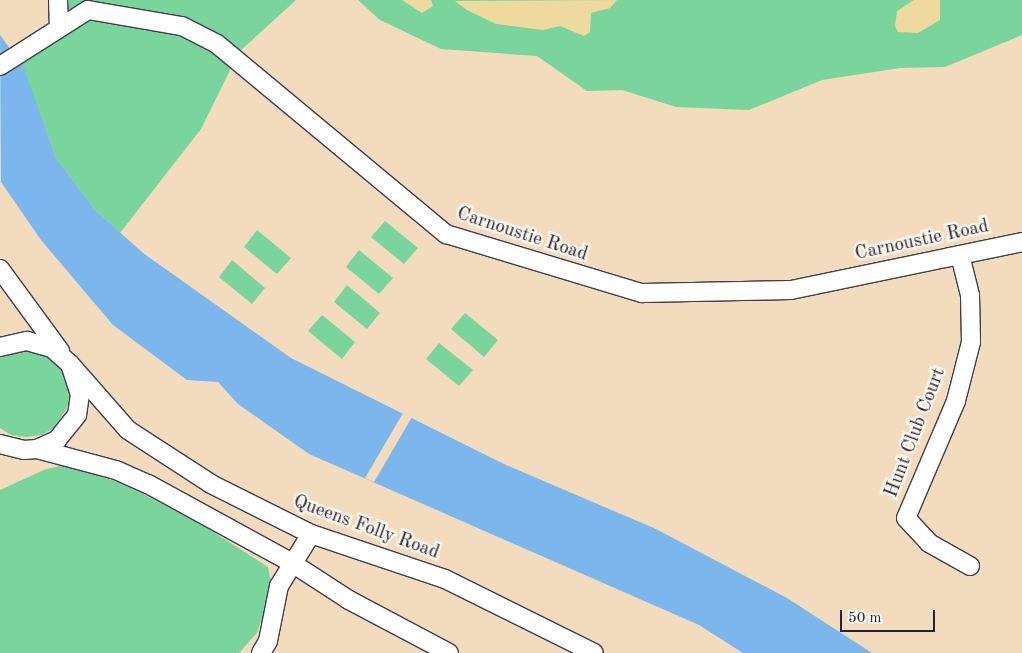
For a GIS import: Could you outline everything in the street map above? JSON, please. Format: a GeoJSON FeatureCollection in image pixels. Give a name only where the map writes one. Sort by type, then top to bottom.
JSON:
{"type":"FeatureCollection","features":[{"type":"Feature","properties":{"kind":"street"},"geometry":{"type":"LineString","coordinates":[[58,0],[59,27]]}},
{"type":"Feature","properties":{"kind":"street","name":"Carnoustie Road"},"geometry":{"type":"LineString","coordinates":[[0,66],[59,27],[88,10],[99,6],[182,26],[217,44],[446,234],[604,284],[642,293],[791,290],[1022,242]]}},
{"type":"Feature","properties":{"kind":"street","name":"Hunt Club Court"},"geometry":{"type":"LineString","coordinates":[[960,255],[970,295],[971,342],[956,401],[906,518],[929,543],[970,566]]}},
{"type":"Feature","properties":{"kind":"street"},"geometry":{"type":"LineString","coordinates":[[0,269],[67,360],[79,383],[77,415],[65,433],[37,449]]}},
{"type":"Feature","properties":{"kind":"street"},"geometry":{"type":"LineString","coordinates":[[0,347],[27,341],[52,348],[67,360]]}},
{"type":"Feature","properties":{"kind":"street","name":"Queens Folly Road"},"geometry":{"type":"LineString","coordinates":[[67,360],[117,419],[153,448],[211,484],[311,534],[445,579],[594,653]]}},
{"type":"Feature","properties":{"kind":"street"},"geometry":{"type":"LineString","coordinates":[[5,449],[37,449],[131,476],[292,563],[349,600],[449,653]]}},
{"type":"Feature","properties":{"kind":"street"},"geometry":{"type":"LineString","coordinates":[[261,653],[268,642],[279,586],[311,534]]}},
{"type":"Feature","properties":{"kind":"green space"},"geometry":{"type":"Polygon","coordinates":[[[51,0],[296,0],[239,52],[201,129],[120,233],[96,211],[56,158],[21,63],[53,41],[51,0]]]}},
{"type":"Feature","properties":{"kind":"green space"},"geometry":{"type":"Polygon","coordinates":[[[358,0],[1022,0],[1022,35],[945,67],[900,68],[822,80],[749,110],[676,107],[622,90],[587,91],[537,56],[441,49],[380,20],[358,0]]]}},
{"type":"Feature","properties":{"kind":"green space"},"geometry":{"type":"Polygon","coordinates":[[[385,221],[418,248],[404,264],[371,237],[385,221]]]}},
{"type":"Feature","properties":{"kind":"green space"},"geometry":{"type":"Polygon","coordinates":[[[257,230],[291,258],[277,274],[244,247],[257,230]]]}},
{"type":"Feature","properties":{"kind":"green space"},"geometry":{"type":"Polygon","coordinates":[[[359,250],[393,278],[379,294],[346,267],[359,250]]]}},
{"type":"Feature","properties":{"kind":"green space"},"geometry":{"type":"Polygon","coordinates":[[[232,260],[265,288],[252,304],[219,277],[232,260]]]}},
{"type":"Feature","properties":{"kind":"green space"},"geometry":{"type":"Polygon","coordinates":[[[347,285],[380,313],[367,329],[334,302],[347,285]]]}},
{"type":"Feature","properties":{"kind":"green space"},"geometry":{"type":"Polygon","coordinates":[[[465,313],[498,340],[484,357],[451,329],[465,313]]]}},
{"type":"Feature","properties":{"kind":"green space"},"geometry":{"type":"Polygon","coordinates":[[[322,315],[355,342],[342,359],[308,331],[322,315]]]}},
{"type":"Feature","properties":{"kind":"green space"},"geometry":{"type":"Polygon","coordinates":[[[439,343],[473,370],[459,386],[426,359],[439,343]]]}},
{"type":"Feature","properties":{"kind":"green space"},"geometry":{"type":"Polygon","coordinates":[[[37,348],[61,363],[72,389],[70,403],[55,427],[42,435],[26,437],[11,435],[0,428],[0,356],[9,351],[37,348]]]}},
{"type":"Feature","properties":{"kind":"green space"},"geometry":{"type":"Polygon","coordinates":[[[65,465],[124,484],[199,523],[268,567],[272,588],[257,633],[239,653],[0,653],[0,490],[46,469],[65,465]]]}},
{"type":"Feature","properties":{"kind":"sand"},"geometry":{"type":"Polygon","coordinates":[[[402,0],[431,0],[433,6],[422,13],[402,0]]]}},
{"type":"Feature","properties":{"kind":"sand"},"geometry":{"type":"Polygon","coordinates":[[[617,0],[610,8],[591,13],[590,32],[584,36],[560,26],[543,30],[496,24],[467,10],[455,1],[617,0]]]}},
{"type":"Feature","properties":{"kind":"sand"},"geometry":{"type":"Polygon","coordinates":[[[914,0],[940,0],[940,20],[918,33],[898,32],[895,26],[897,11],[914,0]]]}},
{"type":"Feature","properties":{"kind":"water"},"geometry":{"type":"Polygon","coordinates":[[[0,35],[24,68],[56,158],[96,211],[143,253],[291,358],[506,465],[656,529],[787,598],[872,653],[743,653],[699,625],[309,454],[238,404],[218,382],[187,380],[113,325],[41,240],[1,182],[0,35]]]}},
{"type":"Feature","properties":{"kind":"pier"},"geometry":{"type":"Polygon","coordinates":[[[403,413],[412,417],[374,482],[365,478],[403,413]]]}}]}
